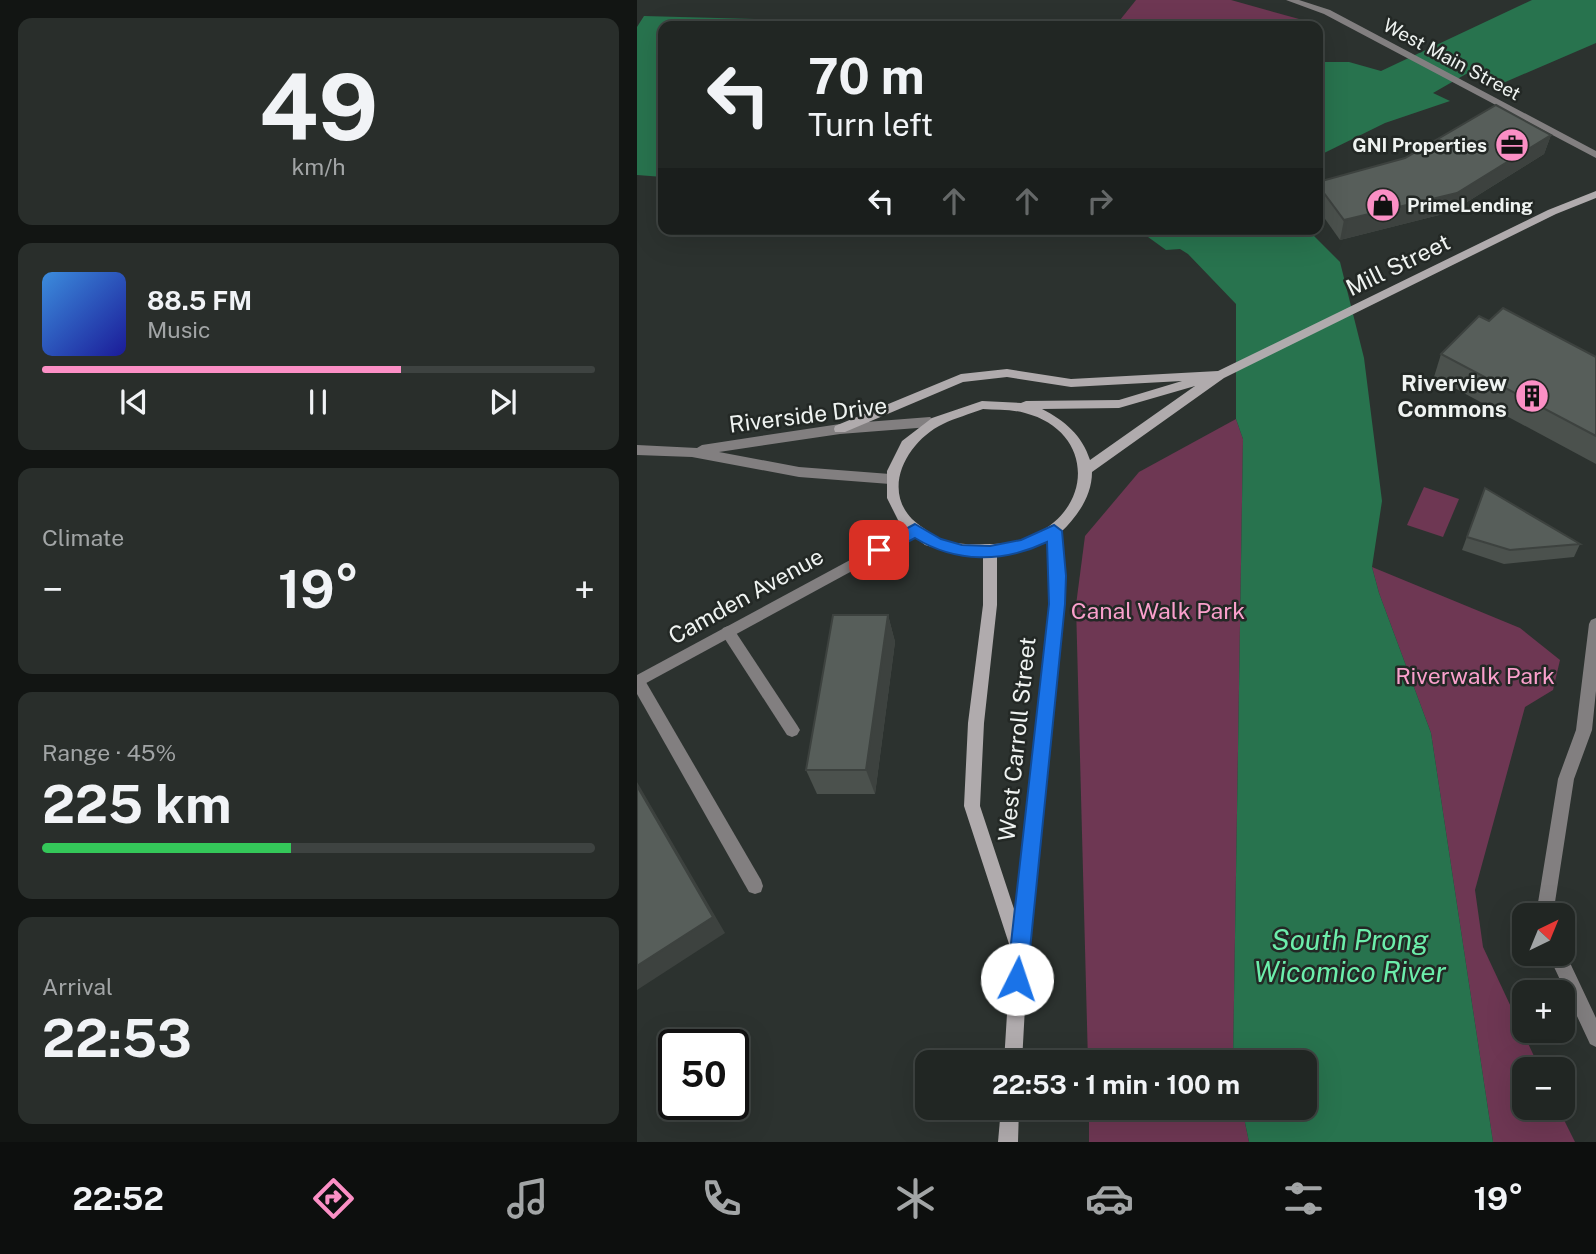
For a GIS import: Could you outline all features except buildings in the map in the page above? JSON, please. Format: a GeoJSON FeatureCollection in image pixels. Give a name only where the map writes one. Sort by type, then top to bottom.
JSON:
{"type":"FeatureCollection","features":[{"type":"Feature","properties":{"kind":"main road","name":"Mill Street"},"geometry":{"type":"LineString","coordinates":[[1087,469],[1220,375],[1552,212],[1596,194]]}},
{"type":"Feature","properties":{"kind":"main road"},"geometry":{"type":"LineString","coordinates":[[840,429],[961,378],[1007,373],[1071,383],[1220,375]]}},
{"type":"Feature","properties":{"kind":"main road","name":"Mill Street"},"geometry":{"type":"LineString","coordinates":[[1009,405],[1119,404],[1220,375]]}},
{"type":"Feature","properties":{"kind":"main road"},"geometry":{"type":"LineString","coordinates":[[982,405],[1009,405],[1038,413],[1063,426],[1080,446],[1087,469],[1085,491],[1073,513],[1054,531],[1024,546],[990,552],[962,551],[936,543],[915,530],[900,515],[893,498],[890,479],[897,457],[910,438],[930,422],[955,411],[982,405]]}},
{"type":"Feature","properties":{"kind":"main road","name":"West Carroll Street"},"geometry":{"type":"LineString","coordinates":[[1014,1050],[1019,952],[1057,604],[1058,576],[1054,531]]}},
{"type":"Feature","properties":{"kind":"main road","name":"West Carroll Street"},"geometry":{"type":"LineString","coordinates":[[990,552],[990,605],[976,723],[972,806],[1019,952]]}},
{"type":"Feature","properties":{"kind":"main road"},"geometry":{"type":"LineString","coordinates":[[1008,1142],[1009,1120]]}},
{"type":"Feature","properties":{"kind":"street","name":"West Main Street"},"geometry":{"type":"LineString","coordinates":[[1290,0],[1327,12],[1596,155]]}},
{"type":"Feature","properties":{"kind":"street","name":"Riverside Drive"},"geometry":{"type":"LineString","coordinates":[[692,452],[840,429],[930,422]]}},
{"type":"Feature","properties":{"kind":"street","name":"Riverside Drive"},"geometry":{"type":"LineString","coordinates":[[637,450],[692,452],[799,472],[890,479]]}},
{"type":"Feature","properties":{"kind":"street","name":"Camden Avenue"},"geometry":{"type":"LineString","coordinates":[[637,682],[915,530]]}},
{"type":"Feature","properties":{"kind":"street"},"geometry":{"type":"LineString","coordinates":[[1546,903],[1566,779],[1584,730],[1596,627]]}},
{"type":"Feature","properties":{"kind":"street"},"geometry":{"type":"LineString","coordinates":[[728,632],[792,730]]}},
{"type":"Feature","properties":{"kind":"street"},"geometry":{"type":"LineString","coordinates":[[637,682],[755,886]]}},
{"type":"Feature","properties":{"kind":"street"},"geometry":{"type":"LineString","coordinates":[[1563,966],[1596,1038]]}},
{"type":"Feature","properties":{"kind":"green space"},"geometry":{"type":"Polygon","coordinates":[[[1136,0],[1231,0],[1301,21],[1120,21],[1136,0]]]}},
{"type":"Feature","properties":{"kind":"green space","name":"Canal Walk Park"},"geometry":{"type":"Polygon","coordinates":[[[1236,419],[1243,439],[1233,1050],[1088,1050],[1076,605],[1085,536],[1139,472],[1236,419]]]}},
{"type":"Feature","properties":{"kind":"green space"},"geometry":{"type":"Polygon","coordinates":[[[1424,487],[1459,499],[1443,537],[1407,525],[1424,487]]]}},
{"type":"Feature","properties":{"kind":"green space","name":"Riverwalk Park"},"geometry":{"type":"Polygon","coordinates":[[[1372,567],[1520,628],[1560,660],[1553,690],[1525,707],[1475,890],[1483,947],[1512,1009],[1512,1043],[1528,1043],[1534,1057],[1512,1057],[1512,1120],[1564,1120],[1575,1142],[1493,1142],[1431,733],[1379,593],[1372,567]]]}},
{"type":"Feature","properties":{"kind":"green space"},"geometry":{"type":"Polygon","coordinates":[[[1089,1120],[1244,1120],[1249,1142],[1089,1142],[1089,1120]]]}},
{"type":"Feature","properties":{"kind":"water"},"geometry":{"type":"Polygon","coordinates":[[[1532,0],[1596,0],[1596,43],[1503,83],[1473,70],[1433,93],[1450,101],[1385,123],[1323,154],[1323,62],[1349,62],[1381,71],[1532,0]]]}},
{"type":"Feature","properties":{"kind":"water"},"geometry":{"type":"Polygon","coordinates":[[[644,16],[833,21],[658,21],[658,177],[637,175],[637,27],[644,16]]]}},
{"type":"Feature","properties":{"kind":"water","name":"South Prong Wicomico River"},"geometry":{"type":"Polygon","coordinates":[[[1145,235],[1313,235],[1340,262],[1364,358],[1382,501],[1372,567],[1379,593],[1431,733],[1493,1142],[1249,1142],[1244,1120],[1317,1120],[1317,1050],[1233,1050],[1243,439],[1236,419],[1236,304],[1180,249],[1166,250],[1145,235]]]}},
{"type":"Feature","properties":{"kind":"place","name":"GNI Properties"},"geometry":{"type":"Point","coordinates":[1512,145]}},
{"type":"Feature","properties":{"kind":"place","name":"PrimeLending"},"geometry":{"type":"Point","coordinates":[1383,205]}},
{"type":"Feature","properties":{"kind":"place","name":"Riverview Commons"},"geometry":{"type":"Point","coordinates":[1532,396]}},
{"type":"Feature","properties":{"kind":"route"},"geometry":{"type":"LineString","coordinates":[[879,550],[915,530],[936,543],[962,551],[990,552],[1024,546],[1054,531],[1058,576],[1057,604],[1017,979]]}}]}
